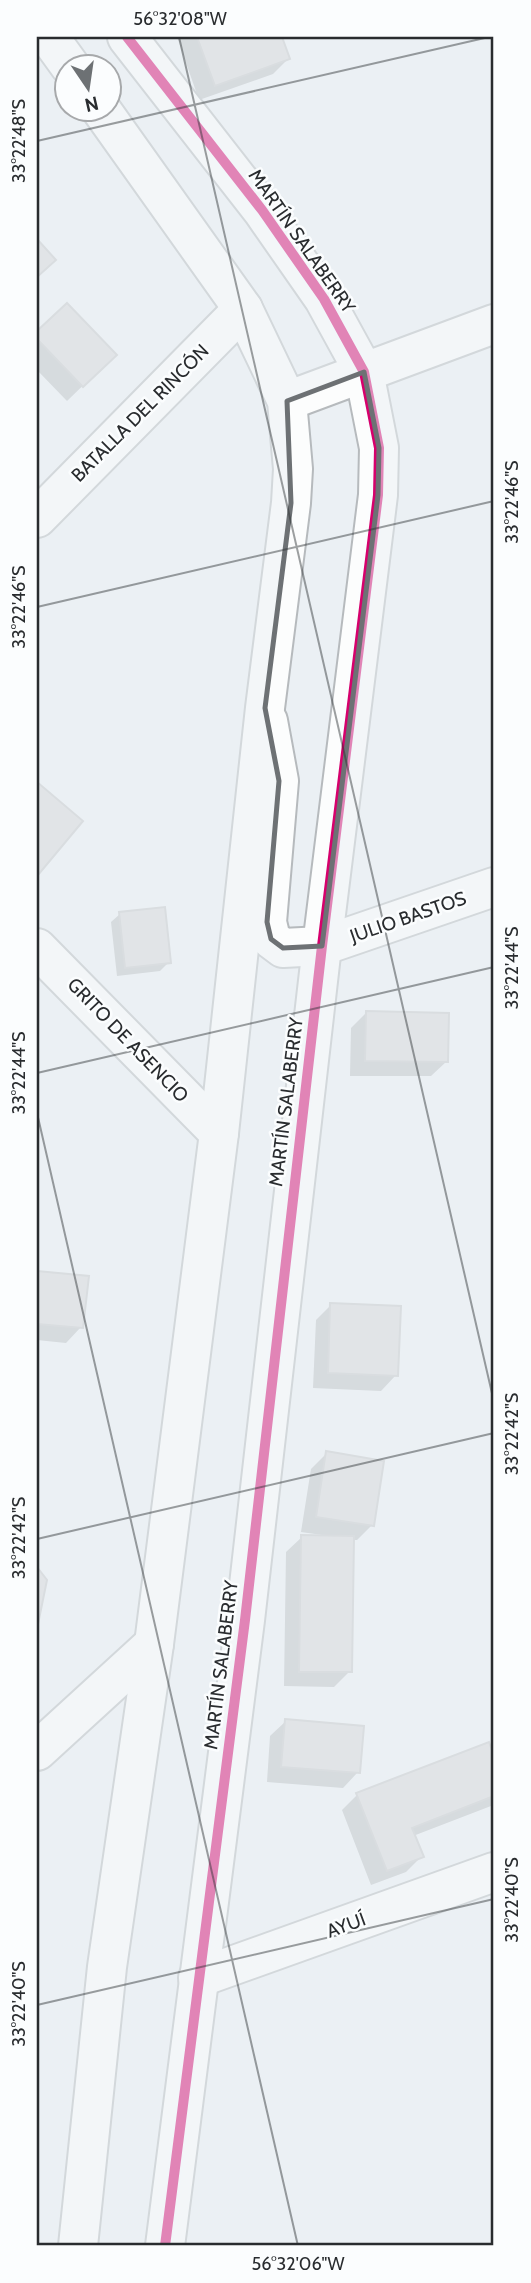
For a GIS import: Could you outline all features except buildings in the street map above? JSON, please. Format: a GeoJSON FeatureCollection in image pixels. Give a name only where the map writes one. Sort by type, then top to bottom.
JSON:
{"type":"FeatureCollection","features":[{"type":"Feature","properties":{"kind":"street"},"geometry":{"type":"LineString","coordinates":[[49,37],[60,52]]}},
{"type":"Feature","properties":{"kind":"street","name":"MARTÍN SALABERRY"},"geometry":{"type":"LineString","coordinates":[[127,37],[277,232],[324,299],[364,372],[379,448],[378,495],[322,946],[245,1620],[165,2246]]}},
{"type":"Feature","properties":{"kind":"street"},"geometry":{"type":"LineString","coordinates":[[78,2246],[107,1967],[154,1644],[219,1133],[293,469],[288,401],[243,309],[110,122]]}},
{"type":"Feature","properties":{"kind":"street","name":"BATALLA DEL RINCÓN"},"geometry":{"type":"LineString","coordinates":[[37,517],[243,309]]}},
{"type":"Feature","properties":{"kind":"street"},"geometry":{"type":"LineString","coordinates":[[288,401],[494,324]]}},
{"type":"Feature","properties":{"kind":"street","name":"JULIO BASTOS"},"geometry":{"type":"LineString","coordinates":[[265,708],[279,781],[267,922],[271,939],[283,948],[322,946],[494,887]]}},
{"type":"Feature","properties":{"kind":"street","name":"GRITO DE ASENCIO"},"geometry":{"type":"LineString","coordinates":[[37,948],[219,1133]]}},
{"type":"Feature","properties":{"kind":"street"},"geometry":{"type":"LineString","coordinates":[[37,1751],[154,1644]]}},
{"type":"Feature","properties":{"kind":"street","name":"AYUÍ"},"geometry":{"type":"LineString","coordinates":[[198,1978],[494,1872]]}},
{"type":"Feature","properties":{"kind":"highlighted area"},"geometry":{"type":"Polygon","coordinates":[[[364,372],[379,448],[378,495],[322,946],[283,948],[271,939],[267,922],[279,781],[265,708],[291,503],[287,401],[364,372]]]}},
{"type":"Feature","properties":{"kind":"cycle path"},"geometry":{"type":"LineString","coordinates":[[127,37],[262,210],[324,299],[364,372],[379,448],[378,495],[322,946],[245,1620],[165,2246]]}}]}
